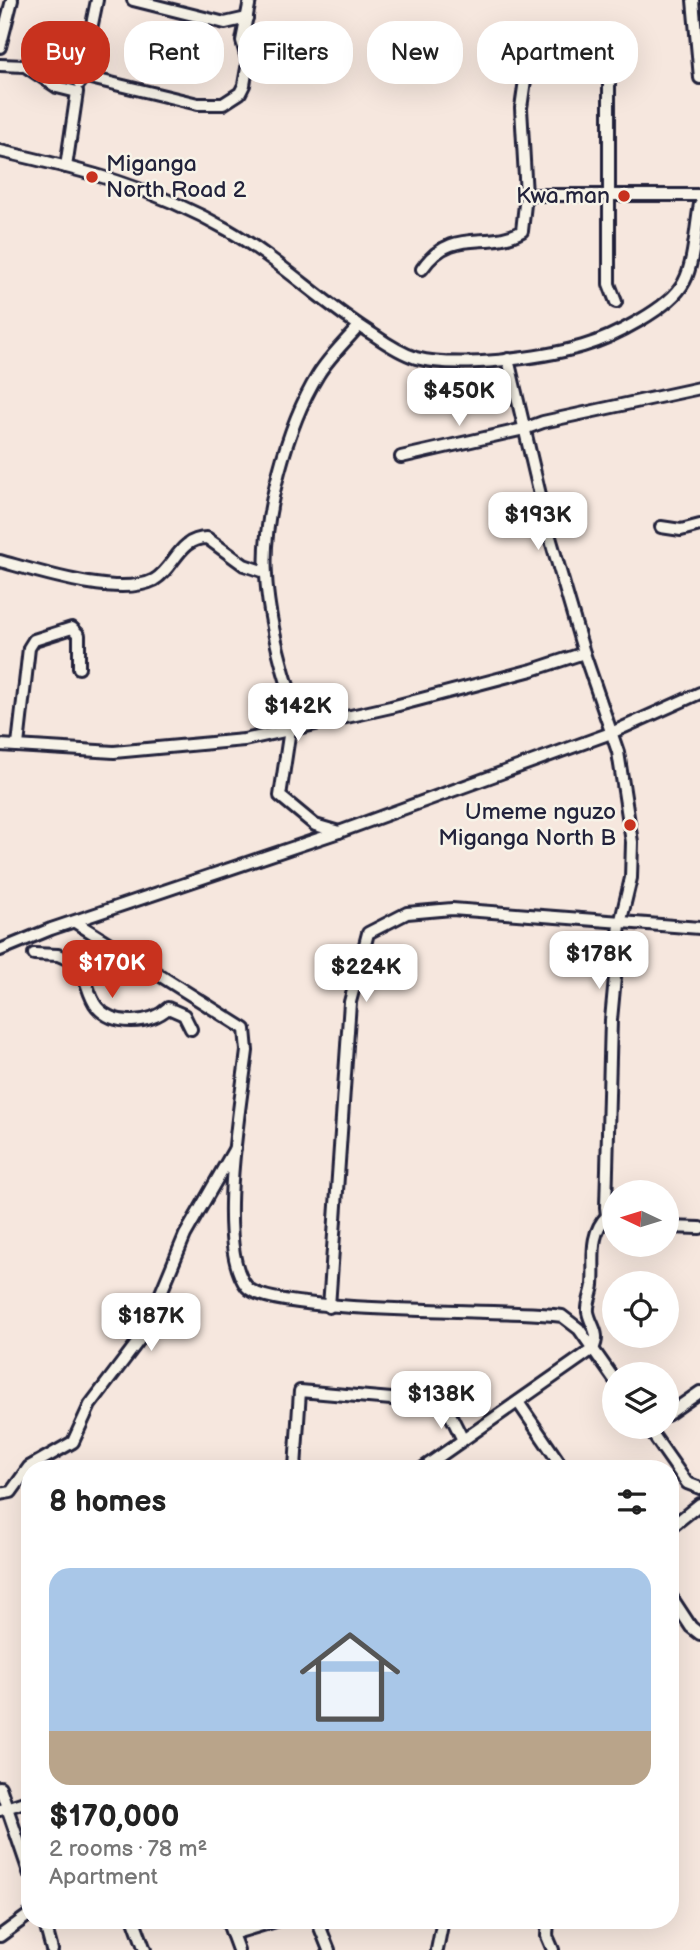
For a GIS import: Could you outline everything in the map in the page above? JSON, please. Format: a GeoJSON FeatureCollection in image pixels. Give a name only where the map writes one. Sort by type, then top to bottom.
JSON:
{"type":"FeatureCollection","features":[{"type":"Feature","properties":{"kind":"street"},"geometry":{"type":"LineString","coordinates":[[0,47],[12,0]]}},
{"type":"Feature","properties":{"kind":"street"},"geometry":{"type":"LineString","coordinates":[[93,21],[97,0]]}},
{"type":"Feature","properties":{"kind":"street"},"geometry":{"type":"LineString","coordinates":[[133,0],[225,23],[238,33]]}},
{"type":"Feature","properties":{"kind":"street"},"geometry":{"type":"LineString","coordinates":[[186,12],[190,0]]}},
{"type":"Feature","properties":{"kind":"street"},"geometry":{"type":"LineString","coordinates":[[246,21],[250,0]]}},
{"type":"Feature","properties":{"kind":"street"},"geometry":{"type":"LineString","coordinates":[[693,0],[700,78]]}},
{"type":"Feature","properties":{"kind":"street"},"geometry":{"type":"LineString","coordinates":[[225,23],[247,18]]}},
{"type":"Feature","properties":{"kind":"street"},"geometry":{"type":"LineString","coordinates":[[422,269],[449,245],[468,240],[512,237],[522,231],[526,195],[521,108],[529,52],[544,42],[559,38],[595,40],[605,49],[610,85],[609,284],[616,302]]}},
{"type":"Feature","properties":{"kind":"street"},"geometry":{"type":"LineString","coordinates":[[0,65],[25,66],[57,87],[77,92]]}},
{"type":"Feature","properties":{"kind":"street"},"geometry":{"type":"LineString","coordinates":[[110,83],[198,104],[223,104],[240,93],[244,84]]}},
{"type":"Feature","properties":{"kind":"street"},"geometry":{"type":"LineString","coordinates":[[66,167],[80,84]]}},
{"type":"Feature","properties":{"kind":"street"},"geometry":{"type":"LineString","coordinates":[[0,151],[144,188],[229,230],[359,326],[417,358],[440,362],[508,359],[584,346],[657,310],[684,282],[700,204]]}},
{"type":"Feature","properties":{"kind":"street"},"geometry":{"type":"LineString","coordinates":[[526,195],[700,195]]}},
{"type":"Feature","properties":{"kind":"street"},"geometry":{"type":"LineString","coordinates":[[340,832],[315,825],[280,796],[296,727],[265,572],[274,495],[296,419],[324,367],[359,326]]}},
{"type":"Feature","properties":{"kind":"street"},"geometry":{"type":"LineString","coordinates":[[508,359],[584,653],[624,782],[632,842],[631,878],[620,924],[611,1020],[610,1180]]}},
{"type":"Feature","properties":{"kind":"street"},"geometry":{"type":"LineString","coordinates":[[401,457],[524,429],[543,422],[700,388]]}},
{"type":"Feature","properties":{"kind":"street"},"geometry":{"type":"LineString","coordinates":[[661,527],[681,530],[700,525]]}},
{"type":"Feature","properties":{"kind":"street"},"geometry":{"type":"LineString","coordinates":[[0,561],[88,582],[132,585],[154,580],[190,541],[207,538],[244,565],[265,572]]}},
{"type":"Feature","properties":{"kind":"street"},"geometry":{"type":"LineString","coordinates":[[18,745],[29,648],[34,640],[72,628],[79,635],[79,668]]}},
{"type":"Feature","properties":{"kind":"street"},"geometry":{"type":"LineString","coordinates":[[0,745],[114,752],[244,740],[391,707],[584,653]]}},
{"type":"Feature","properties":{"kind":"street"},"geometry":{"type":"LineString","coordinates":[[0,950],[340,832],[611,733],[700,693]]}},
{"type":"Feature","properties":{"kind":"street"},"geometry":{"type":"LineString","coordinates":[[329,1307],[350,1002],[368,933],[407,913],[452,909],[620,924],[700,928]]}},
{"type":"Feature","properties":{"kind":"street"},"geometry":{"type":"LineString","coordinates":[[75,922],[245,1029],[248,1037],[229,1217],[233,1253],[247,1287],[258,1295],[329,1307],[562,1316],[579,1329],[602,1362]]}},
{"type":"Feature","properties":{"kind":"street"},"geometry":{"type":"LineString","coordinates":[[34,954],[58,955],[76,962],[95,1005],[117,1020],[134,1022],[168,1008],[184,1015],[191,1029]]}},
{"type":"Feature","properties":{"kind":"street"},"geometry":{"type":"LineString","coordinates":[[41,1460],[73,1442],[90,1405],[152,1323],[158,1300],[185,1235],[237,1146]]}},
{"type":"Feature","properties":{"kind":"street"},"geometry":{"type":"LineString","coordinates":[[434,1460],[593,1349],[597,1336],[588,1307],[593,1288],[593,1247],[596,1231],[602,1226]]}},
{"type":"Feature","properties":{"kind":"street"},"geometry":{"type":"LineString","coordinates":[[679,1227],[700,1228]]}},
{"type":"Feature","properties":{"kind":"street"},"geometry":{"type":"LineString","coordinates":[[296,1460],[300,1391],[437,1403],[448,1410],[463,1440]]}},
{"type":"Feature","properties":{"kind":"street"},"geometry":{"type":"LineString","coordinates":[[679,1407],[700,1392]]}},
{"type":"Feature","properties":{"kind":"street"},"geometry":{"type":"LineString","coordinates":[[518,1402],[558,1460]]}},
{"type":"Feature","properties":{"kind":"street"},"geometry":{"type":"LineString","coordinates":[[657,1439],[671,1460]]}},
{"type":"Feature","properties":{"kind":"street"},"geometry":{"type":"LineString","coordinates":[[679,1471],[687,1483],[700,1488]]}},
{"type":"Feature","properties":{"kind":"street"},"geometry":{"type":"LineString","coordinates":[[0,1494],[11,1492],[21,1478]]}},
{"type":"Feature","properties":{"kind":"street"},"geometry":{"type":"LineString","coordinates":[[679,1521],[700,1504]]}},
{"type":"Feature","properties":{"kind":"street"},"geometry":{"type":"LineString","coordinates":[[679,1609],[691,1627],[700,1634]]}},
{"type":"Feature","properties":{"kind":"street"},"geometry":{"type":"LineString","coordinates":[[0,1787],[4,1809],[21,1852]]}},
{"type":"Feature","properties":{"kind":"street"},"geometry":{"type":"LineString","coordinates":[[4,1809],[21,1803]]}},
{"type":"Feature","properties":{"kind":"street"},"geometry":{"type":"LineString","coordinates":[[0,1936],[21,1921]]}},
{"type":"Feature","properties":{"kind":"street"},"geometry":{"type":"LineString","coordinates":[[46,1929],[52,1950]]}},
{"type":"Feature","properties":{"kind":"street"},"geometry":{"type":"LineString","coordinates":[[137,1929],[145,1950]]}},
{"type":"Feature","properties":{"kind":"street"},"geometry":{"type":"LineString","coordinates":[[230,1929],[238,1950]]}},
{"type":"Feature","properties":{"kind":"street"},"geometry":{"type":"LineString","coordinates":[[232,1934],[249,1929]]}},
{"type":"Feature","properties":{"kind":"street"},"geometry":{"type":"LineString","coordinates":[[321,1929],[329,1950]]}},
{"type":"Feature","properties":{"kind":"street"},"geometry":{"type":"LineString","coordinates":[[437,1950],[441,1929]]}},
{"type":"Feature","properties":{"kind":"street"},"geometry":{"type":"LineString","coordinates":[[547,1929],[547,1936],[553,1950]]}},
{"type":"Feature","properties":{"kind":"place","name":"Miganga North Road 2"},"geometry":{"type":"Point","coordinates":[92,177]}},
{"type":"Feature","properties":{"kind":"place","name":"Kwa man"},"geometry":{"type":"Point","coordinates":[624,196]}},
{"type":"Feature","properties":{"kind":"place","name":"Umeme nguzo Miganga North B"},"geometry":{"type":"Point","coordinates":[630,825]}}]}
